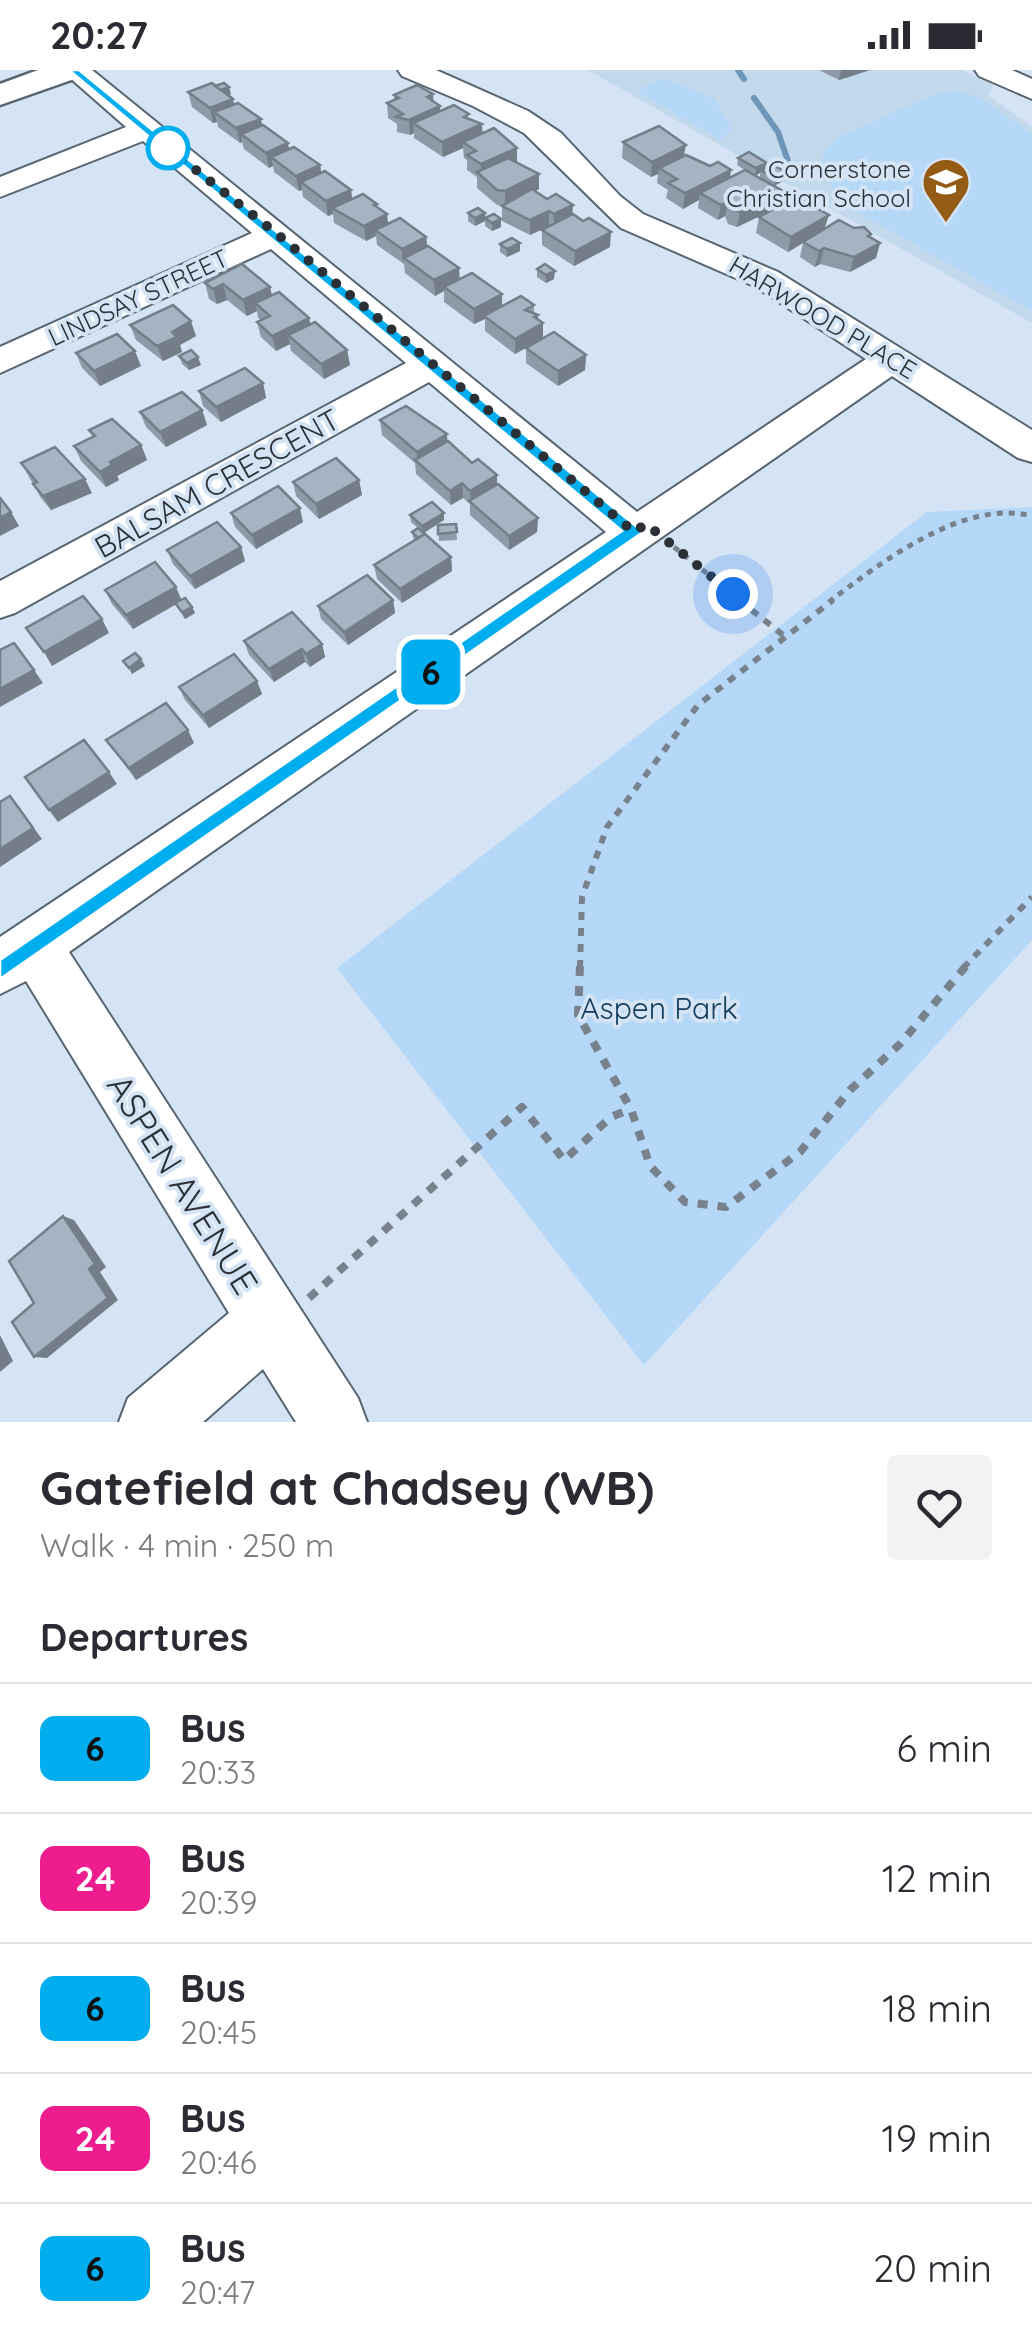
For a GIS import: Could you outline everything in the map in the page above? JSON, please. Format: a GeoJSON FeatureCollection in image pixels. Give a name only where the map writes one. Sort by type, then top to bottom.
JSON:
{"type":"FeatureCollection","features":[{"type":"Feature","properties":{"kind":"main road"},"geometry":{"type":"LineString","coordinates":[[0,95],[72,70]]}},
{"type":"Feature","properties":{"kind":"street"},"geometry":{"type":"LineString","coordinates":[[72,70],[640,528]]}},
{"type":"Feature","properties":{"kind":"street","name":"HARWOOD PLACE"},"geometry":{"type":"LineString","coordinates":[[412,70],[477,95],[530,124],[633,222],[746,268],[1032,448]]}},
{"type":"Feature","properties":{"kind":"street"},"geometry":{"type":"LineString","coordinates":[[989,70],[1032,90]]}},
{"type":"Feature","properties":{"kind":"street"},"geometry":{"type":"LineString","coordinates":[[0,188],[145,130]]}},
{"type":"Feature","properties":{"kind":"street","name":"LINDSAY STREET"},"geometry":{"type":"LineString","coordinates":[[0,361],[277,234]]}},
{"type":"Feature","properties":{"kind":"street"},"geometry":{"type":"LineString","coordinates":[[17,957],[892,358]]}},
{"type":"Feature","properties":{"kind":"street","name":"BALSAM CRESCENT"},"geometry":{"type":"LineString","coordinates":[[0,602],[433,364]]}},
{"type":"Feature","properties":{"kind":"street","name":"ASPEN AVENUE"},"geometry":{"type":"LineString","coordinates":[[17,957],[272,1324],[334,1422]]}},
{"type":"Feature","properties":{"kind":"street"},"geometry":{"type":"LineString","coordinates":[[152,1422],[272,1324]]}},
{"type":"Feature","properties":{"kind":"path"},"geometry":{"type":"LineString","coordinates":[[1032,516],[1021,512],[980,516],[930,533],[783,635],[698,705],[606,828],[582,897],[578,1014],[630,1109],[650,1166],[685,1202],[726,1207],[800,1152],[850,1090],[900,1044],[950,982],[1032,897]]}},
{"type":"Feature","properties":{"kind":"path"},"geometry":{"type":"LineString","coordinates":[[640,528],[783,635]]}},
{"type":"Feature","properties":{"kind":"path"},"geometry":{"type":"LineString","coordinates":[[272,1324],[522,1107],[564,1160],[611,1117],[630,1109]]}},
{"type":"Feature","properties":{"kind":"shaded area","name":"Cornerstone Christian School"},"geometry":{"type":"Polygon","coordinates":[[[588,70],[962,70],[993,85],[989,96],[1032,127],[1032,323],[588,70]]]}},
{"type":"Feature","properties":{"kind":"green space"},"geometry":{"type":"Polygon","coordinates":[[[663,78],[715,99],[732,129],[721,140],[636,91],[663,78]]]}},
{"type":"Feature","properties":{"kind":"green space"},"geometry":{"type":"Polygon","coordinates":[[[957,91],[979,97],[1032,134],[1032,311],[838,201],[821,167],[824,150],[838,137],[938,93],[957,91]]]}},
{"type":"Feature","properties":{"kind":"green space","name":"Aspen Park"},"geometry":{"type":"Polygon","coordinates":[[[1032,507],[1032,940],[644,1365],[337,968],[927,512],[1032,507]]]}},
{"type":"Feature","properties":{"kind":"building"},"geometry":{"type":"Polygon","coordinates":[[[212,83],[233,99],[210,108],[188,92],[212,83]]]}},
{"type":"Feature","properties":{"kind":"building"},"geometry":{"type":"Polygon","coordinates":[[[417,85],[433,94],[427,97],[440,106],[409,120],[396,117],[403,114],[387,103],[399,98],[394,95],[417,85]]]}},
{"type":"Feature","properties":{"kind":"building"},"geometry":{"type":"Polygon","coordinates":[[[238,103],[261,119],[236,128],[214,112],[238,103]]]}},
{"type":"Feature","properties":{"kind":"building"},"geometry":{"type":"Polygon","coordinates":[[[454,105],[469,114],[464,117],[482,124],[442,142],[413,123],[454,105]]]}},
{"type":"Feature","properties":{"kind":"building"},"geometry":{"type":"Polygon","coordinates":[[[263,125],[288,143],[266,153],[241,134],[263,125]]]}},
{"type":"Feature","properties":{"kind":"building"},"geometry":{"type":"Polygon","coordinates":[[[659,126],[686,145],[652,162],[623,142],[659,126]]]}},
{"type":"Feature","properties":{"kind":"building"},"geometry":{"type":"Polygon","coordinates":[[[494,128],[517,148],[481,164],[467,155],[476,151],[463,142],[494,128]]]}},
{"type":"Feature","properties":{"kind":"building"},"geometry":{"type":"Polygon","coordinates":[[[294,147],[320,165],[296,176],[271,157],[294,147]]]}},
{"type":"Feature","properties":{"kind":"building"},"geometry":{"type":"Polygon","coordinates":[[[749,152],[767,163],[756,168],[738,158],[749,152]]]}},
{"type":"Feature","properties":{"kind":"building"},"geometry":{"type":"Polygon","coordinates":[[[686,155],[710,166],[718,162],[731,170],[685,193],[668,183],[677,179],[659,168],[686,155]]]}},
{"type":"Feature","properties":{"kind":"building"},"geometry":{"type":"Polygon","coordinates":[[[508,158],[539,174],[505,191],[497,190],[477,172],[508,158]]]}},
{"type":"Feature","properties":{"kind":"building"},"geometry":{"type":"Polygon","coordinates":[[[772,164],[787,173],[776,178],[761,170],[772,164]]]}},
{"type":"Feature","properties":{"kind":"building"},"geometry":{"type":"Polygon","coordinates":[[[745,170],[783,191],[740,212],[731,208],[728,201],[721,205],[700,193],[745,170]]]}},
{"type":"Feature","properties":{"kind":"building"},"geometry":{"type":"Polygon","coordinates":[[[325,171],[351,190],[326,201],[301,182],[325,171]]]}},
{"type":"Feature","properties":{"kind":"building"},"geometry":{"type":"Polygon","coordinates":[[[532,189],[547,199],[556,194],[573,205],[530,220],[502,206],[532,189]]]}},
{"type":"Feature","properties":{"kind":"building"},"geometry":{"type":"Polygon","coordinates":[[[363,194],[387,214],[364,226],[332,208],[363,194]]]}},
{"type":"Feature","properties":{"kind":"building"},"geometry":{"type":"Polygon","coordinates":[[[796,197],[829,215],[791,237],[759,217],[796,197]]]}},
{"type":"Feature","properties":{"kind":"building"},"geometry":{"type":"Polygon","coordinates":[[[478,208],[485,213],[475,218],[468,213],[478,208]]]}},
{"type":"Feature","properties":{"kind":"building"},"geometry":{"type":"Polygon","coordinates":[[[494,214],[501,219],[492,223],[485,218],[494,214]]]}},
{"type":"Feature","properties":{"kind":"building"},"geometry":{"type":"Polygon","coordinates":[[[573,214],[583,221],[589,218],[611,232],[575,251],[542,230],[573,214]]]}},
{"type":"Feature","properties":{"kind":"building"},"geometry":{"type":"Polygon","coordinates":[[[400,218],[426,237],[402,249],[375,230],[400,218]]]}},
{"type":"Feature","properties":{"kind":"building"},"geometry":{"type":"Polygon","coordinates":[[[839,220],[854,228],[864,227],[871,234],[868,236],[880,243],[854,257],[824,248],[819,251],[803,242],[839,220]]]}},
{"type":"Feature","properties":{"kind":"building"},"geometry":{"type":"Polygon","coordinates":[[[512,238],[520,243],[507,249],[500,244],[512,238]]]}},
{"type":"Feature","properties":{"kind":"building"},"geometry":{"type":"Polygon","coordinates":[[[428,246],[459,268],[434,280],[404,258],[428,246]]]}},
{"type":"Feature","properties":{"kind":"building"},"geometry":{"type":"Polygon","coordinates":[[[242,264],[270,287],[243,300],[223,284],[213,289],[205,283],[242,264]]]}},
{"type":"Feature","properties":{"kind":"building"},"geometry":{"type":"Polygon","coordinates":[[[545,264],[555,271],[546,275],[537,269],[545,264]]]}},
{"type":"Feature","properties":{"kind":"building"},"geometry":{"type":"Polygon","coordinates":[[[472,273],[502,294],[474,309],[444,287],[472,273]]]}},
{"type":"Feature","properties":{"kind":"building"},"geometry":{"type":"Polygon","coordinates":[[[279,292],[309,318],[272,336],[257,322],[270,316],[255,303],[279,292]]]}},
{"type":"Feature","properties":{"kind":"building"},"geometry":{"type":"Polygon","coordinates":[[[521,296],[534,305],[525,310],[538,315],[534,317],[543,323],[515,339],[484,316],[521,296]]]}},
{"type":"Feature","properties":{"kind":"building"},"geometry":{"type":"Polygon","coordinates":[[[173,305],[191,321],[172,332],[177,337],[157,346],[130,325],[173,305]]]}},
{"type":"Feature","properties":{"kind":"building"},"geometry":{"type":"Polygon","coordinates":[[[315,322],[347,350],[321,364],[288,335],[315,322]]]}},
{"type":"Feature","properties":{"kind":"building"},"geometry":{"type":"Polygon","coordinates":[[[554,332],[586,355],[558,371],[526,348],[554,332]]]}},
{"type":"Feature","properties":{"kind":"building"},"geometry":{"type":"Polygon","coordinates":[[[117,334],[135,351],[94,371],[76,353],[117,334]]]}},
{"type":"Feature","properties":{"kind":"building"},"geometry":{"type":"Polygon","coordinates":[[[191,350],[198,357],[187,363],[179,356],[191,350]]]}},
{"type":"Feature","properties":{"kind":"building"},"geometry":{"type":"Polygon","coordinates":[[[245,368],[263,383],[216,407],[199,391],[245,368]]]}},
{"type":"Feature","properties":{"kind":"building"},"geometry":{"type":"Polygon","coordinates":[[[182,392],[202,410],[160,432],[140,412],[182,392]]]}},
{"type":"Feature","properties":{"kind":"building"},"geometry":{"type":"Polygon","coordinates":[[[406,406],[447,434],[417,452],[380,420],[406,406]]]}},
{"type":"Feature","properties":{"kind":"building"},"geometry":{"type":"Polygon","coordinates":[[[112,419],[141,445],[100,472],[74,446],[95,436],[89,430],[112,419]]]}},
{"type":"Feature","properties":{"kind":"building"},"geometry":{"type":"Polygon","coordinates":[[[448,441],[472,463],[478,459],[497,475],[470,491],[462,483],[450,491],[415,460],[448,441]]]}},
{"type":"Feature","properties":{"kind":"building"},"geometry":{"type":"Polygon","coordinates":[[[55,447],[85,479],[43,496],[21,463],[55,447]]]}},
{"type":"Feature","properties":{"kind":"building"},"geometry":{"type":"Polygon","coordinates":[[[336,458],[359,480],[316,504],[293,482],[336,458]]]}},
{"type":"Feature","properties":{"kind":"building"},"geometry":{"type":"Polygon","coordinates":[[[498,484],[538,518],[509,536],[469,501],[498,484]]]}},
{"type":"Feature","properties":{"kind":"building"},"geometry":{"type":"Polygon","coordinates":[[[278,486],[300,508],[252,535],[231,513],[278,486]]]}},
{"type":"Feature","properties":{"kind":"building"},"geometry":{"type":"Polygon","coordinates":[[[0,498],[11,512],[0,518],[0,498]]]}},
{"type":"Feature","properties":{"kind":"building"},"geometry":{"type":"Polygon","coordinates":[[[432,502],[444,513],[422,526],[410,515],[432,502]]]}},
{"type":"Feature","properties":{"kind":"building"},"geometry":{"type":"Polygon","coordinates":[[[217,522],[241,547],[190,576],[167,550],[217,522]]]}},
{"type":"Feature","properties":{"kind":"building"},"geometry":{"type":"Polygon","coordinates":[[[456,524],[457,532],[438,534],[438,525],[456,524]]]}},
{"type":"Feature","properties":{"kind":"building"},"geometry":{"type":"Polygon","coordinates":[[[418,528],[425,534],[418,538],[412,532],[418,528]]]}},
{"type":"Feature","properties":{"kind":"building"},"geometry":{"type":"Polygon","coordinates":[[[425,534],[451,557],[400,589],[374,565],[425,534]]]}},
{"type":"Feature","properties":{"kind":"building"},"geometry":{"type":"Polygon","coordinates":[[[155,562],[176,587],[126,615],[105,590],[155,562]]]}},
{"type":"Feature","properties":{"kind":"building"},"geometry":{"type":"Polygon","coordinates":[[[367,575],[393,600],[344,632],[318,606],[367,575]]]}},
{"type":"Feature","properties":{"kind":"building"},"geometry":{"type":"Polygon","coordinates":[[[83,596],[102,619],[44,652],[26,628],[83,596]]]}},
{"type":"Feature","properties":{"kind":"building"},"geometry":{"type":"Polygon","coordinates":[[[185,598],[192,607],[182,612],[175,603],[185,598]]]}},
{"type":"Feature","properties":{"kind":"building"},"geometry":{"type":"Polygon","coordinates":[[[292,612],[322,644],[306,654],[302,649],[269,669],[244,641],[292,612]]]}},
{"type":"Feature","properties":{"kind":"building"},"geometry":{"type":"Polygon","coordinates":[[[14,643],[34,670],[0,689],[0,650],[14,643]]]}},
{"type":"Feature","properties":{"kind":"building"},"geometry":{"type":"Polygon","coordinates":[[[135,653],[141,659],[129,668],[123,661],[135,653]]]}},
{"type":"Feature","properties":{"kind":"building"},"geometry":{"type":"Polygon","coordinates":[[[234,654],[257,681],[203,715],[179,687],[234,654]]]}},
{"type":"Feature","properties":{"kind":"building"},"geometry":{"type":"Polygon","coordinates":[[[166,703],[188,730],[129,768],[106,740],[166,703]]]}},
{"type":"Feature","properties":{"kind":"building"},"geometry":{"type":"Polygon","coordinates":[[[84,740],[109,772],[49,810],[25,777],[84,740]]]}},
{"type":"Feature","properties":{"kind":"building"},"geometry":{"type":"Polygon","coordinates":[[[10,796],[33,828],[0,849],[0,802],[10,796]]]}},
{"type":"Feature","properties":{"kind":"building"},"geometry":{"type":"Polygon","coordinates":[[[63,1216],[95,1264],[89,1269],[108,1298],[34,1357],[12,1322],[34,1303],[9,1261],[63,1216]]]}},
{"type":"Feature","properties":{"kind":"waterway"},"geometry":{"type":"LineString","coordinates":[[738,70],[744,79]]}},
{"type":"Feature","properties":{"kind":"waterway"},"geometry":{"type":"LineString","coordinates":[[754,98],[778,132],[790,167]]}},
{"type":"Feature","properties":{"kind":"bus line","name":"6"},"geometry":{"type":"LineString","coordinates":[[0,968],[634,532],[75,70]]}},
{"type":"Feature","properties":{"kind":"place","name":"Cornerstone Christian School"},"geometry":{"type":"Point","coordinates":[946,224]}},
{"type":"Feature","properties":{"kind":"route"},"geometry":{"type":"LineString","coordinates":[[168,148],[634,532],[646,524],[733,594]]}}]}
